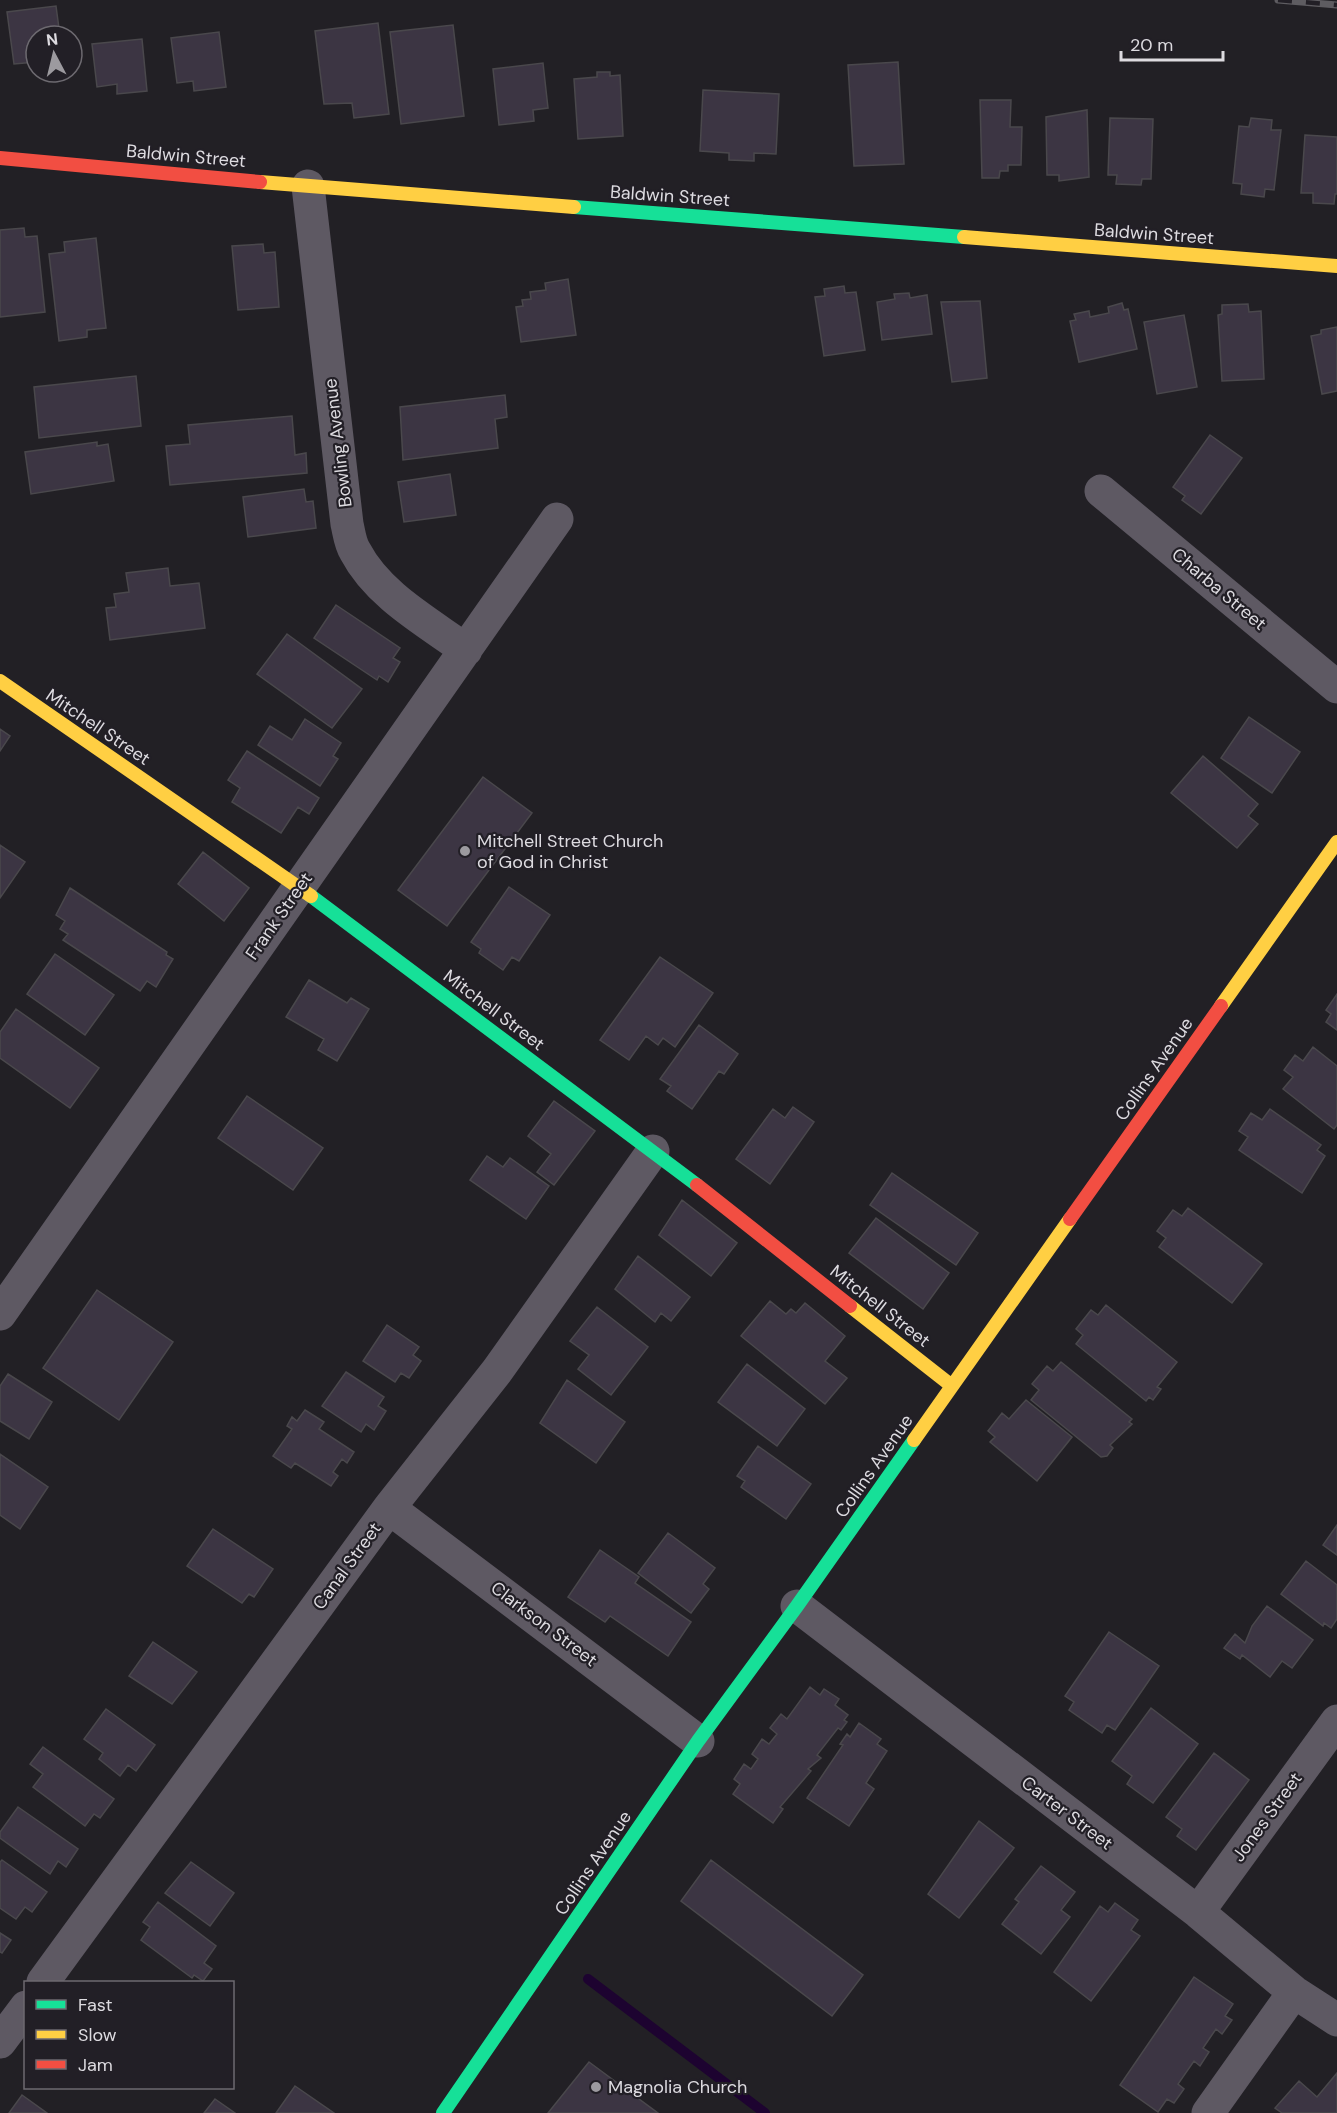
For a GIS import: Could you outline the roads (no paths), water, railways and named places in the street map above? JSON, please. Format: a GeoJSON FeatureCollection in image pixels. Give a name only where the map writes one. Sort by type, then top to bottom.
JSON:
{"type":"FeatureCollection","features":[{"type":"Feature","properties":{"kind":"street","name":"Baldwin Street"},"geometry":{"type":"LineString","coordinates":[[0,158],[308,186],[1337,266]]}},
{"type":"Feature","properties":{"kind":"street","name":"Bowling Avenue"},"geometry":{"type":"LineString","coordinates":[[308,186],[347,524],[353,548],[365,568],[392,597],[466,650]]}},
{"type":"Feature","properties":{"kind":"street","name":"Charba Street"},"geometry":{"type":"LineString","coordinates":[[1101,491],[1337,687]]}},
{"type":"Feature","properties":{"kind":"street","name":"Frank Street"},"geometry":{"type":"LineString","coordinates":[[0,1314],[557,519]]}},
{"type":"Feature","properties":{"kind":"street","name":"Mitchell Street"},"geometry":{"type":"LineString","coordinates":[[0,681],[299,887],[653,1151],[952,1386]]}},
{"type":"Feature","properties":{"kind":"street","name":"Collins Avenue"},"geometry":{"type":"LineString","coordinates":[[443,2113],[698,1740],[797,1606],[1337,842]]}},
{"type":"Feature","properties":{"kind":"street","name":"Canal Street"},"geometry":{"type":"LineString","coordinates":[[44,1981],[389,1508],[496,1371],[653,1151]]}},
{"type":"Feature","properties":{"kind":"street","name":"Clarkson Street"},"geometry":{"type":"LineString","coordinates":[[389,1508],[698,1740]]}},
{"type":"Feature","properties":{"kind":"street","name":"Carter Street"},"geometry":{"type":"LineString","coordinates":[[797,1606],[1198,1912],[1294,1992],[1337,2020]]}},
{"type":"Feature","properties":{"kind":"street","name":"Jones Street"},"geometry":{"type":"LineString","coordinates":[[1198,1912],[1337,1721]]}},
{"type":"Feature","properties":{"kind":"street"},"geometry":{"type":"LineString","coordinates":[[1209,2113],[1294,1992]]}},
{"type":"Feature","properties":{"kind":"street"},"geometry":{"type":"LineString","coordinates":[[0,2042],[24,2010]]}},
{"type":"Feature","properties":{"kind":"waterway"},"geometry":{"type":"LineString","coordinates":[[588,1979],[765,2113]]}},
{"type":"Feature","properties":{"kind":"railway"},"geometry":{"type":"LineString","coordinates":[[1278,0],[1337,5]]}},
{"type":"Feature","properties":{"kind":"place","name":"Mitchell Street Church of God in Christ"},"geometry":{"type":"Point","coordinates":[465,851]}},
{"type":"Feature","properties":{"kind":"place","name":"Magnolia Church"},"geometry":{"type":"Point","coordinates":[596,2087]}}]}
